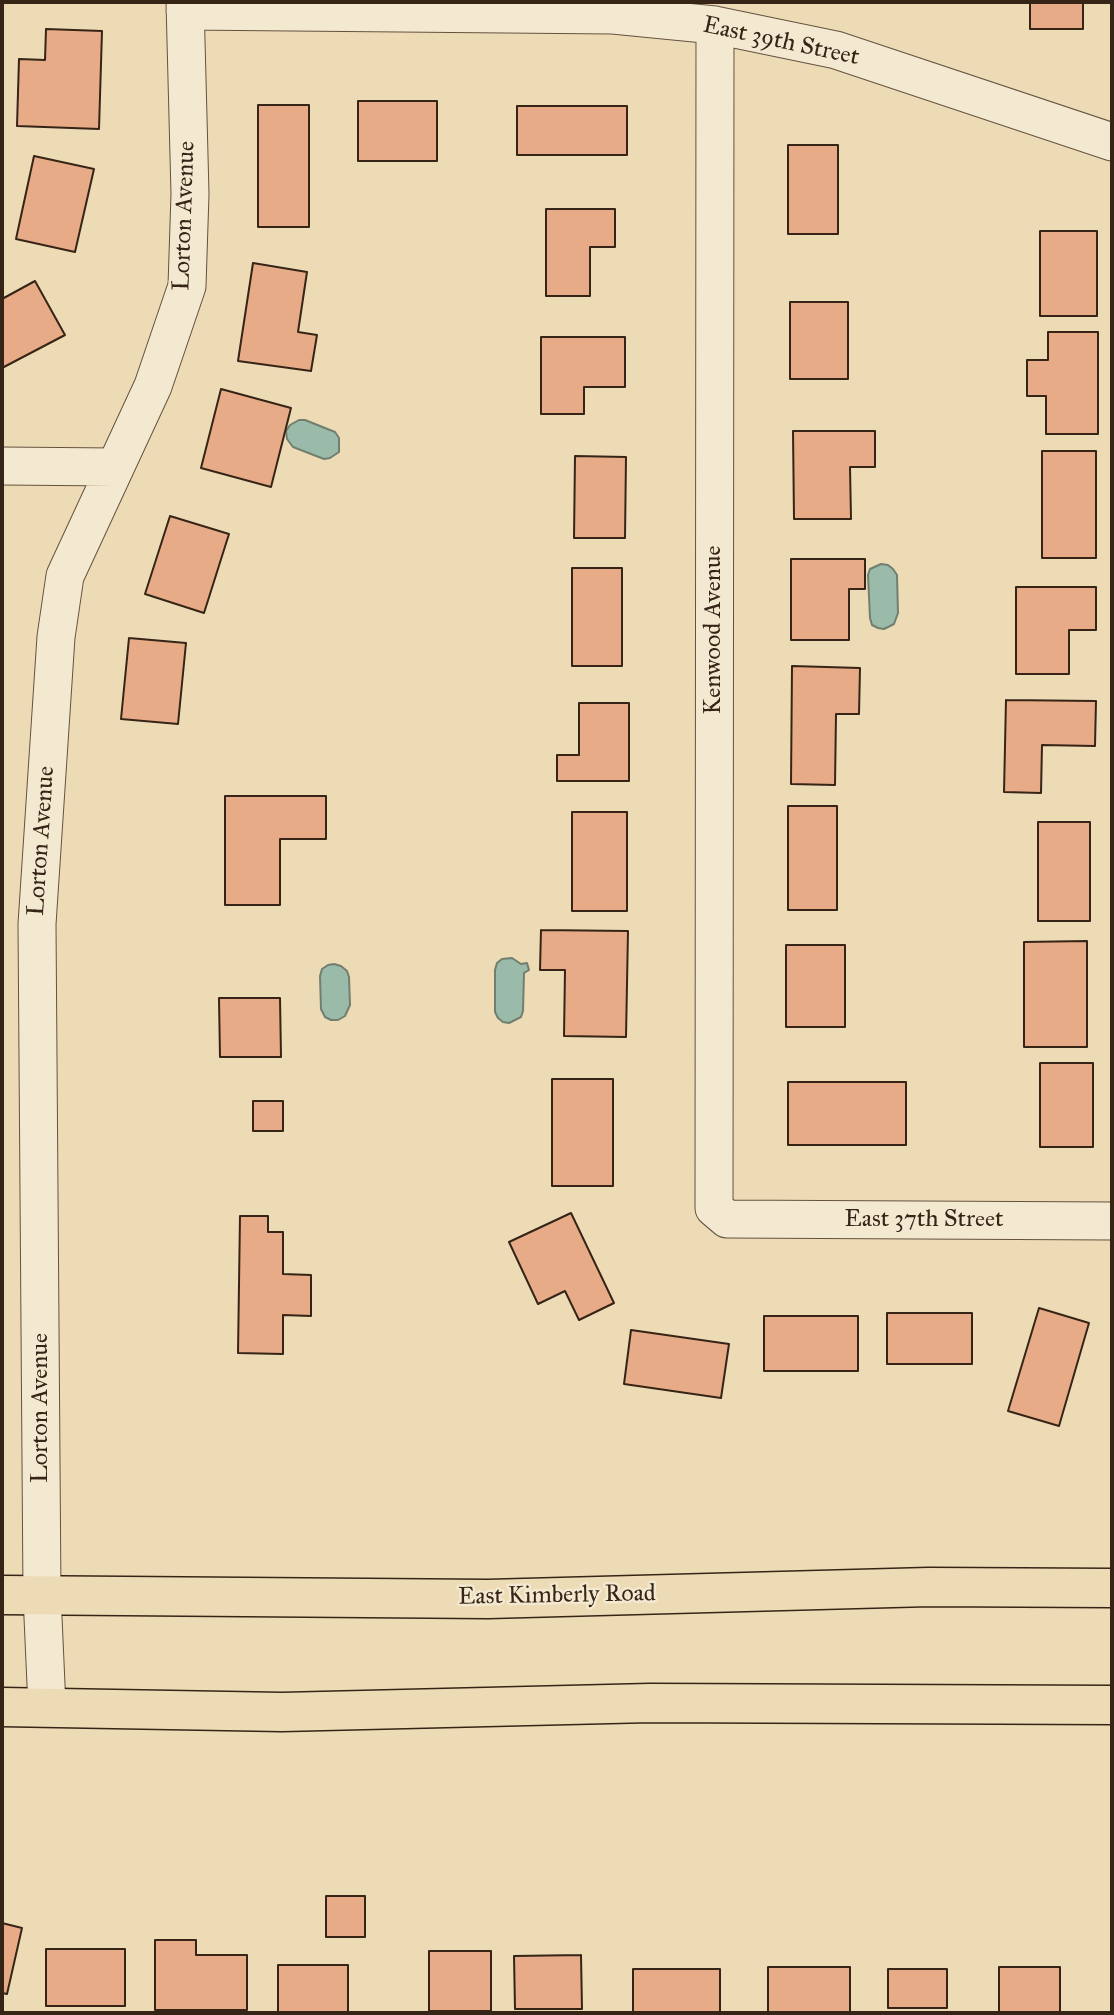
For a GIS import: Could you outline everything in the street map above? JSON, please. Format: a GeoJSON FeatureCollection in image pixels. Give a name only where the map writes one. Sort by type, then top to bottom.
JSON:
{"type":"FeatureCollection","features":[{"type":"Feature","properties":{"kind":"main road","name":"East Kimberly Road"},"geometry":{"type":"LineString","coordinates":[[2,1595],[488,1599],[929,1587],[1112,1588]]}},
{"type":"Feature","properties":{"kind":"main road"},"geometry":{"type":"LineString","coordinates":[[2,1707],[282,1712],[650,1703],[1112,1705]]}},
{"type":"Feature","properties":{"kind":"street","name":"East 39th Street"},"geometry":{"type":"LineString","coordinates":[[185,6],[613,15],[715,25],[836,50],[1112,142]]}},
{"type":"Feature","properties":{"kind":"street","name":"Lorton Avenue"},"geometry":{"type":"LineString","coordinates":[[47,1707],[43,1595],[37,924],[56,637],[65,576],[153,386],[187,286],[190,194],[185,6]]}},
{"type":"Feature","properties":{"kind":"street","name":"Kenwood Avenue"},"geometry":{"type":"LineString","coordinates":[[715,25],[714,1208],[727,1219],[736,1219]]}},
{"type":"Feature","properties":{"kind":"street"},"geometry":{"type":"LineString","coordinates":[[2,466],[115,467]]}},
{"type":"Feature","properties":{"kind":"street","name":"East 37th Street"},"geometry":{"type":"LineString","coordinates":[[736,1219],[1112,1221]]}},
{"type":"Feature","properties":{"kind":"shaded area"},"geometry":{"type":"Polygon","coordinates":[[[299,420],[335,432],[339,438],[339,452],[324,459],[293,447],[287,439],[286,431],[299,420]]]}},
{"type":"Feature","properties":{"kind":"shaded area"},"geometry":{"type":"Polygon","coordinates":[[[881,564],[888,565],[897,575],[898,613],[894,624],[884,629],[872,625],[868,575],[870,569],[881,564]]]}},
{"type":"Feature","properties":{"kind":"shaded area"},"geometry":{"type":"Polygon","coordinates":[[[512,958],[521,964],[527,963],[529,970],[524,973],[521,1017],[509,1023],[503,1022],[495,1012],[495,970],[502,959],[512,958]]]}},
{"type":"Feature","properties":{"kind":"shaded area"},"geometry":{"type":"Polygon","coordinates":[[[334,964],[347,971],[349,977],[350,1005],[345,1016],[338,1020],[325,1017],[321,1009],[322,969],[334,964]]]}},
{"type":"Feature","properties":{"kind":"building"},"geometry":{"type":"Polygon","coordinates":[[[1030,2],[1083,2],[1083,29],[1030,29],[1030,2]]]}},
{"type":"Feature","properties":{"kind":"building"},"geometry":{"type":"Polygon","coordinates":[[[46,29],[102,31],[99,129],[17,126],[19,59],[45,60],[46,29]]]}},
{"type":"Feature","properties":{"kind":"building"},"geometry":{"type":"Polygon","coordinates":[[[358,101],[437,101],[437,161],[358,161],[358,101]]]}},
{"type":"Feature","properties":{"kind":"building"},"geometry":{"type":"Polygon","coordinates":[[[258,105],[309,105],[309,227],[258,227],[258,105]]]}},
{"type":"Feature","properties":{"kind":"building"},"geometry":{"type":"Polygon","coordinates":[[[517,106],[627,106],[627,155],[517,155],[517,106]]]}},
{"type":"Feature","properties":{"kind":"building"},"geometry":{"type":"Polygon","coordinates":[[[788,145],[838,145],[838,234],[788,234],[788,145]]]}},
{"type":"Feature","properties":{"kind":"building"},"geometry":{"type":"Polygon","coordinates":[[[34,156],[94,169],[75,252],[16,239],[34,156]]]}},
{"type":"Feature","properties":{"kind":"building"},"geometry":{"type":"Polygon","coordinates":[[[546,209],[615,209],[615,247],[590,247],[590,296],[546,296],[546,209]]]}},
{"type":"Feature","properties":{"kind":"building"},"geometry":{"type":"Polygon","coordinates":[[[1040,231],[1097,231],[1097,316],[1040,316],[1040,231]]]}},
{"type":"Feature","properties":{"kind":"building"},"geometry":{"type":"Polygon","coordinates":[[[253,263],[307,272],[298,332],[317,335],[311,371],[238,361],[253,263]]]}},
{"type":"Feature","properties":{"kind":"building"},"geometry":{"type":"Polygon","coordinates":[[[35,281],[65,335],[2,368],[2,299],[35,281]]]}},
{"type":"Feature","properties":{"kind":"building"},"geometry":{"type":"Polygon","coordinates":[[[790,302],[848,302],[848,379],[790,379],[790,302]]]}},
{"type":"Feature","properties":{"kind":"building"},"geometry":{"type":"Polygon","coordinates":[[[1048,332],[1098,332],[1098,434],[1046,434],[1046,396],[1027,396],[1027,360],[1048,360],[1048,332]]]}},
{"type":"Feature","properties":{"kind":"building"},"geometry":{"type":"Polygon","coordinates":[[[541,337],[625,337],[625,387],[584,387],[584,414],[541,414],[541,337]]]}},
{"type":"Feature","properties":{"kind":"building"},"geometry":{"type":"Polygon","coordinates":[[[221,389],[291,408],[271,487],[201,468],[221,389]]]}},
{"type":"Feature","properties":{"kind":"building"},"geometry":{"type":"Polygon","coordinates":[[[793,431],[875,431],[875,467],[850,467],[851,519],[794,519],[793,431]]]}},
{"type":"Feature","properties":{"kind":"building"},"geometry":{"type":"Polygon","coordinates":[[[1042,451],[1096,451],[1096,558],[1042,558],[1042,451]]]}},
{"type":"Feature","properties":{"kind":"building"},"geometry":{"type":"Polygon","coordinates":[[[575,456],[626,457],[625,538],[574,538],[575,456]]]}},
{"type":"Feature","properties":{"kind":"building"},"geometry":{"type":"Polygon","coordinates":[[[170,516],[229,534],[204,613],[145,594],[170,516]]]}},
{"type":"Feature","properties":{"kind":"building"},"geometry":{"type":"Polygon","coordinates":[[[791,559],[865,559],[865,589],[849,589],[849,640],[791,640],[791,559]]]}},
{"type":"Feature","properties":{"kind":"building"},"geometry":{"type":"Polygon","coordinates":[[[572,568],[622,568],[622,666],[572,666],[572,568]]]}},
{"type":"Feature","properties":{"kind":"building"},"geometry":{"type":"Polygon","coordinates":[[[1016,587],[1096,587],[1096,630],[1069,630],[1069,674],[1016,674],[1016,587]]]}},
{"type":"Feature","properties":{"kind":"building"},"geometry":{"type":"Polygon","coordinates":[[[129,638],[186,643],[178,724],[121,719],[129,638]]]}},
{"type":"Feature","properties":{"kind":"building"},"geometry":{"type":"Polygon","coordinates":[[[792,666],[860,668],[859,714],[836,714],[835,785],[791,784],[792,666]]]}},
{"type":"Feature","properties":{"kind":"building"},"geometry":{"type":"Polygon","coordinates":[[[1006,700],[1096,701],[1095,746],[1042,745],[1041,793],[1004,792],[1006,700]]]}},
{"type":"Feature","properties":{"kind":"building"},"geometry":{"type":"Polygon","coordinates":[[[579,703],[629,703],[629,781],[557,781],[557,755],[579,755],[579,703]]]}},
{"type":"Feature","properties":{"kind":"building"},"geometry":{"type":"Polygon","coordinates":[[[225,796],[326,796],[326,839],[280,839],[280,905],[225,905],[225,796]]]}},
{"type":"Feature","properties":{"kind":"building"},"geometry":{"type":"Polygon","coordinates":[[[788,806],[837,806],[837,910],[788,910],[788,806]]]}},
{"type":"Feature","properties":{"kind":"building"},"geometry":{"type":"Polygon","coordinates":[[[572,812],[627,812],[627,911],[572,911],[572,812]]]}},
{"type":"Feature","properties":{"kind":"building"},"geometry":{"type":"Polygon","coordinates":[[[1038,822],[1090,822],[1090,921],[1038,921],[1038,822]]]}},
{"type":"Feature","properties":{"kind":"building"},"geometry":{"type":"Polygon","coordinates":[[[541,930],[628,931],[626,1037],[564,1036],[565,970],[540,970],[541,930]]]}},
{"type":"Feature","properties":{"kind":"building"},"geometry":{"type":"Polygon","coordinates":[[[1087,941],[1087,1047],[1024,1047],[1024,942],[1087,941]]]}},
{"type":"Feature","properties":{"kind":"building"},"geometry":{"type":"Polygon","coordinates":[[[786,945],[845,945],[845,1027],[786,1027],[786,945]]]}},
{"type":"Feature","properties":{"kind":"building"},"geometry":{"type":"Polygon","coordinates":[[[219,998],[280,998],[281,1057],[220,1057],[219,998]]]}},
{"type":"Feature","properties":{"kind":"building"},"geometry":{"type":"Polygon","coordinates":[[[1040,1063],[1093,1063],[1093,1147],[1040,1147],[1040,1063]]]}},
{"type":"Feature","properties":{"kind":"building"},"geometry":{"type":"Polygon","coordinates":[[[552,1079],[613,1079],[613,1186],[552,1186],[552,1079]]]}},
{"type":"Feature","properties":{"kind":"building"},"geometry":{"type":"Polygon","coordinates":[[[788,1082],[906,1082],[906,1145],[788,1145],[788,1082]]]}},
{"type":"Feature","properties":{"kind":"building"},"geometry":{"type":"Polygon","coordinates":[[[253,1101],[283,1101],[283,1131],[253,1131],[253,1101]]]}},
{"type":"Feature","properties":{"kind":"building"},"geometry":{"type":"Polygon","coordinates":[[[571,1213],[614,1303],[579,1320],[565,1291],[538,1304],[509,1242],[571,1213]]]}},
{"type":"Feature","properties":{"kind":"building"},"geometry":{"type":"Polygon","coordinates":[[[240,1216],[268,1216],[268,1232],[283,1232],[283,1274],[311,1275],[311,1316],[283,1315],[283,1354],[238,1353],[240,1216]]]}},
{"type":"Feature","properties":{"kind":"building"},"geometry":{"type":"Polygon","coordinates":[[[1039,1308],[1089,1323],[1059,1426],[1008,1411],[1039,1308]]]}},
{"type":"Feature","properties":{"kind":"building"},"geometry":{"type":"Polygon","coordinates":[[[887,1313],[972,1313],[972,1364],[887,1364],[887,1313]]]}},
{"type":"Feature","properties":{"kind":"building"},"geometry":{"type":"Polygon","coordinates":[[[764,1316],[858,1316],[858,1371],[764,1371],[764,1316]]]}},
{"type":"Feature","properties":{"kind":"building"},"geometry":{"type":"Polygon","coordinates":[[[631,1330],[729,1344],[721,1398],[624,1384],[631,1330]]]}},
{"type":"Feature","properties":{"kind":"building"},"geometry":{"type":"Polygon","coordinates":[[[326,1896],[365,1896],[365,1937],[326,1937],[326,1896]]]}},
{"type":"Feature","properties":{"kind":"building"},"geometry":{"type":"Polygon","coordinates":[[[2,1923],[22,1928],[7,1994],[2,1993],[2,1923]]]}},
{"type":"Feature","properties":{"kind":"building"},"geometry":{"type":"Polygon","coordinates":[[[155,1940],[196,1940],[196,1955],[247,1955],[247,2010],[155,2010],[155,1940]]]}},
{"type":"Feature","properties":{"kind":"building"},"geometry":{"type":"Polygon","coordinates":[[[46,1949],[125,1949],[125,2006],[46,2006],[46,1949]]]}},
{"type":"Feature","properties":{"kind":"building"},"geometry":{"type":"Polygon","coordinates":[[[429,1951],[491,1951],[491,2011],[429,2011],[429,1951]]]}},
{"type":"Feature","properties":{"kind":"building"},"geometry":{"type":"Polygon","coordinates":[[[581,1955],[582,2009],[515,2009],[514,1956],[581,1955]]]}},
{"type":"Feature","properties":{"kind":"building"},"geometry":{"type":"Polygon","coordinates":[[[278,1965],[348,1965],[348,2013],[278,2013],[278,1965]]]}},
{"type":"Feature","properties":{"kind":"building"},"geometry":{"type":"Polygon","coordinates":[[[768,1967],[850,1967],[850,2013],[768,2013],[768,1967]]]}},
{"type":"Feature","properties":{"kind":"building"},"geometry":{"type":"Polygon","coordinates":[[[999,1967],[1060,1967],[1060,2012],[999,2012],[999,1967]]]}},
{"type":"Feature","properties":{"kind":"building"},"geometry":{"type":"Polygon","coordinates":[[[633,1969],[720,1969],[720,2012],[633,2012],[633,1969]]]}},
{"type":"Feature","properties":{"kind":"building"},"geometry":{"type":"Polygon","coordinates":[[[888,1969],[947,1969],[947,2008],[888,2008],[888,1969]]]}}]}
